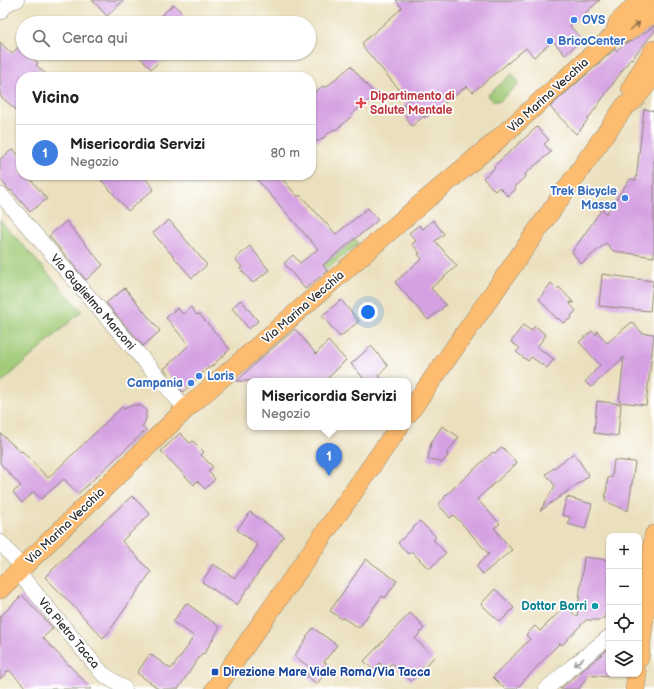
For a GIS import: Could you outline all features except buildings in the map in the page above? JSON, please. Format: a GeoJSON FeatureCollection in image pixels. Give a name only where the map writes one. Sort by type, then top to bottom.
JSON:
{"type":"FeatureCollection","features":[{"type":"Feature","properties":{"kind":"main road","name":"Via Marina Vecchia"},"geometry":{"type":"LineString","coordinates":[[615,34],[618,23],[633,8],[646,0]]}},
{"type":"Feature","properties":{"kind":"main road","name":"Via Marina Vecchia"},"geometry":{"type":"LineString","coordinates":[[0,589],[186,409],[415,209],[495,142],[615,34],[626,32],[645,18],[654,14]]}},
{"type":"Feature","properties":{"kind":"main road"},"geometry":{"type":"LineString","coordinates":[[625,106],[626,96],[654,50]]}},
{"type":"Feature","properties":{"kind":"main road"},"geometry":{"type":"LineString","coordinates":[[411,410],[625,106],[633,101],[654,75]]}},
{"type":"Feature","properties":{"kind":"main road"},"geometry":{"type":"LineString","coordinates":[[215,689],[397,430]]}},
{"type":"Feature","properties":{"kind":"main road"},"geometry":{"type":"LineString","coordinates":[[641,641],[654,535]]}},
{"type":"Feature","properties":{"kind":"main road"},"geometry":{"type":"LineString","coordinates":[[635,689],[637,677]]}},
{"type":"Feature","properties":{"kind":"street","name":"Via Guglielmo Marconi"},"geometry":{"type":"LineString","coordinates":[[1,195],[186,409]]}},
{"type":"Feature","properties":{"kind":"street","name":"Via Pietro Tacca"},"geometry":{"type":"LineString","coordinates":[[0,542],[102,673],[125,689]]}},
{"type":"Feature","properties":{"kind":"street"},"geometry":{"type":"LineString","coordinates":[[546,689],[606,639]]}},
{"type":"Feature","properties":{"kind":"green space"},"geometry":{"type":"Polygon","coordinates":[[[512,74],[519,83],[500,101],[493,101],[488,95],[512,74]]]}},
{"type":"Feature","properties":{"kind":"green space"},"geometry":{"type":"Polygon","coordinates":[[[0,220],[82,311],[0,384],[0,220]]]}},
{"type":"Feature","properties":{"kind":"green space"},"geometry":{"type":"Polygon","coordinates":[[[355,239],[358,244],[326,270],[323,266],[355,239]]]}},
{"type":"Feature","properties":{"kind":"place","name":"OVS"},"geometry":{"type":"Point","coordinates":[574,20]}},
{"type":"Feature","properties":{"kind":"place","name":"BricoCenter"},"geometry":{"type":"Point","coordinates":[550,41]}},
{"type":"Feature","properties":{"kind":"place","name":"Dipartimento di Salute Mentale"},"geometry":{"type":"Point","coordinates":[361,103]}},
{"type":"Feature","properties":{"kind":"place","name":"Trek Bicycle Massa"},"geometry":{"type":"Point","coordinates":[625,198]}},
{"type":"Feature","properties":{"kind":"place","name":"Loris"},"geometry":{"type":"Point","coordinates":[199,376]}},
{"type":"Feature","properties":{"kind":"place","name":"Campania"},"geometry":{"type":"Point","coordinates":[191,383]}},
{"type":"Feature","properties":{"kind":"place","name":"Misericordia Servizi"},"geometry":{"type":"Point","coordinates":[329,476]}},
{"type":"Feature","properties":{"kind":"place","name":"Dottor Borri"},"geometry":{"type":"Point","coordinates":[595,606]}},
{"type":"Feature","properties":{"kind":"place","name":"Direzione Mare Viale Roma/Via Tacca"},"geometry":{"type":"Point","coordinates":[215,672]}}]}
